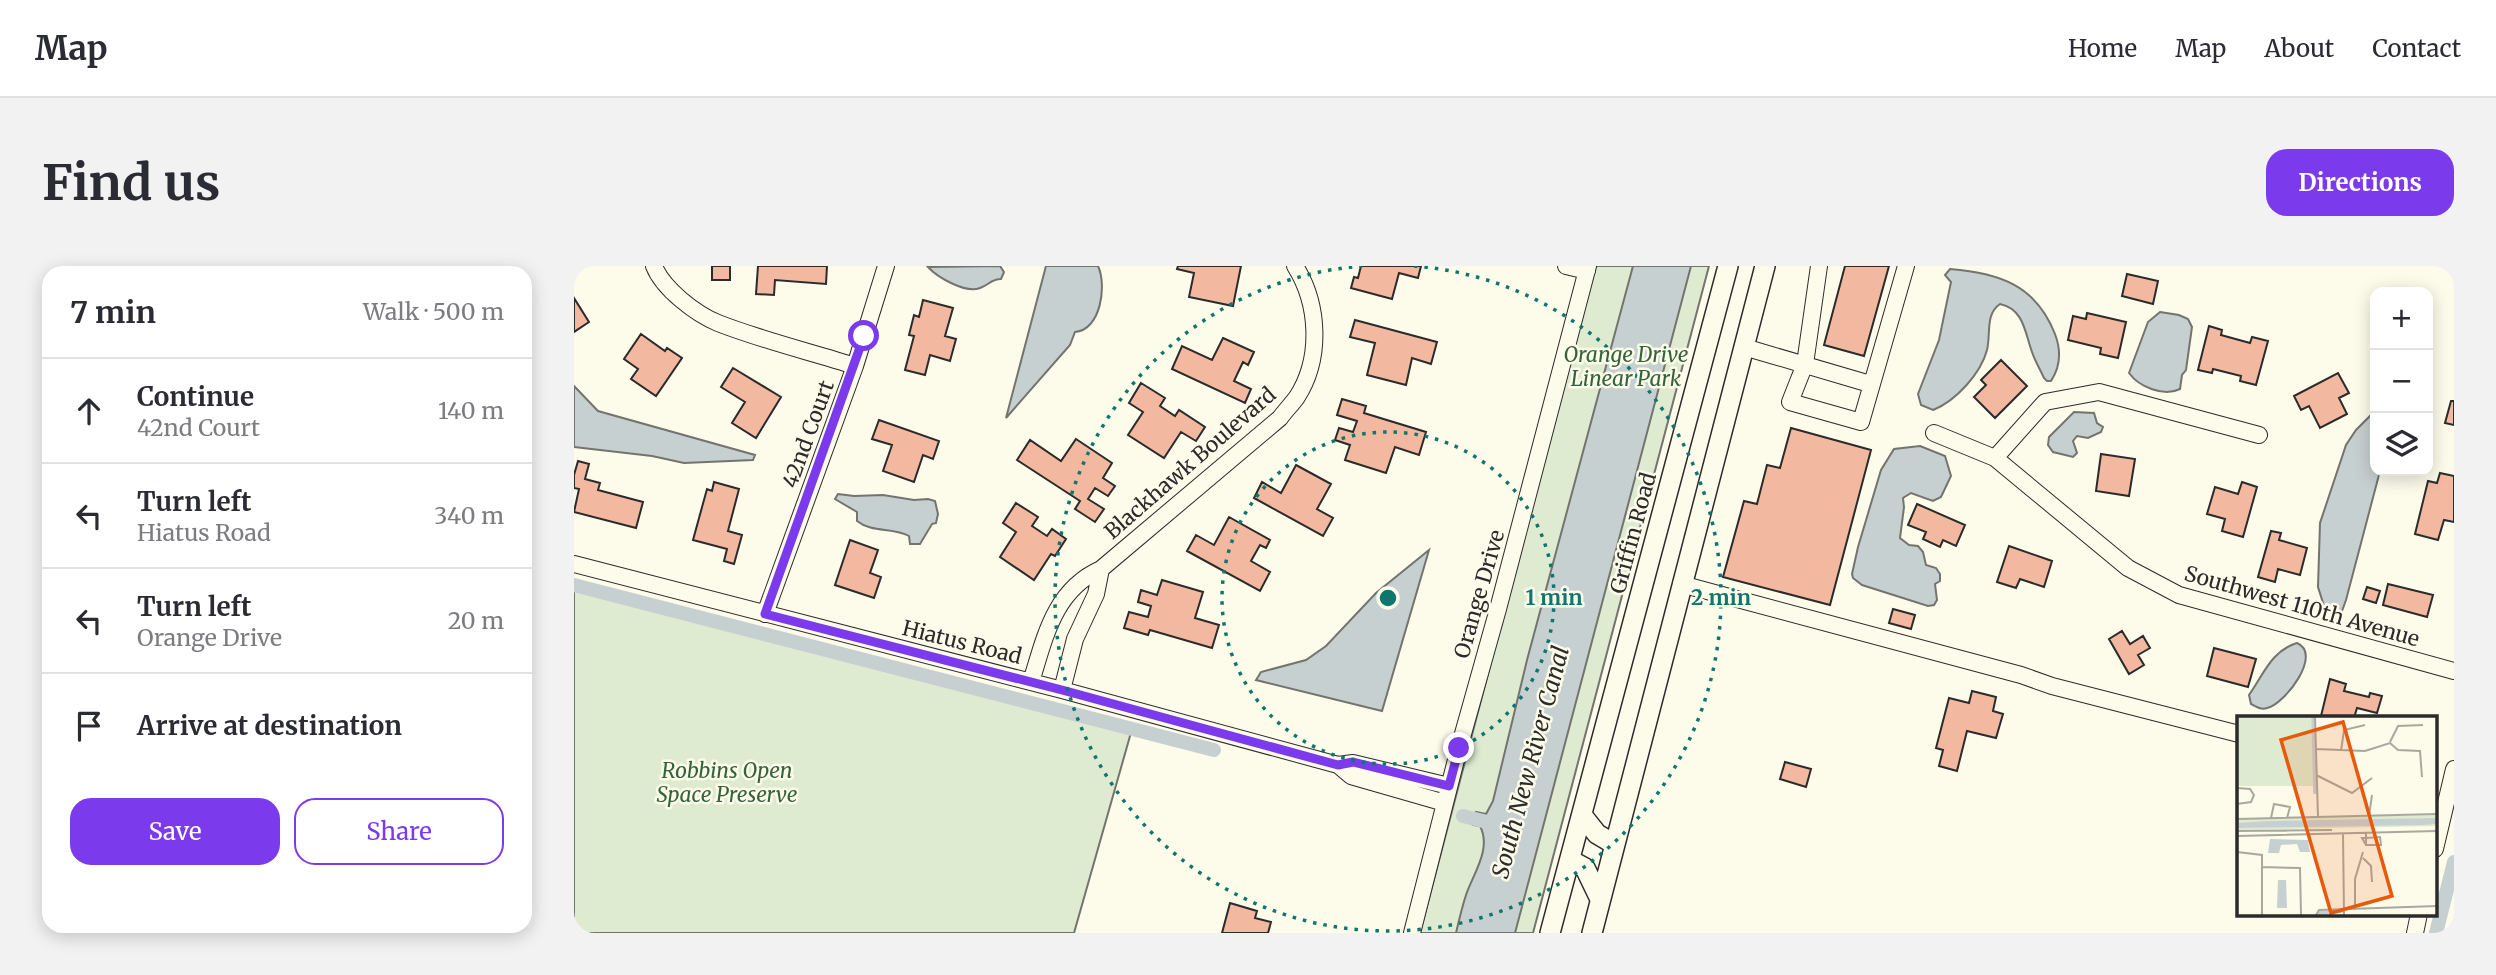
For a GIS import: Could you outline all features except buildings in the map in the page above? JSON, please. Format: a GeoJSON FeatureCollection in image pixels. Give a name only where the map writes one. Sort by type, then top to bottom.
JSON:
{"type":"FeatureCollection","features":[{"type":"Feature","properties":{"kind":"main road","name":"Griffin Road"},"geometry":{"type":"LineString","coordinates":[[1550,933],[1728,266]]}},
{"type":"Feature","properties":{"kind":"main road"},"geometry":{"type":"LineString","coordinates":[[1592,933],[1765,266]]}},
{"type":"Feature","properties":{"kind":"main road"},"geometry":{"type":"LineString","coordinates":[[1582,815],[1597,834],[1614,844]]}},
{"type":"Feature","properties":{"kind":"main road"},"geometry":{"type":"LineString","coordinates":[[1570,860],[1585,868],[1600,899]]}},
{"type":"Feature","properties":{"kind":"street","name":"42nd Court"},"geometry":{"type":"LineString","coordinates":[[765,614],[855,366],[886,266]]}},
{"type":"Feature","properties":{"kind":"street","name":"Blackhawk Boulevard"},"geometry":{"type":"LineString","coordinates":[[1031,682],[1047,629],[1073,585],[1101,569],[1280,418],[1298,396],[1308,373],[1315,321],[1311,301],[1295,266]]}},
{"type":"Feature","properties":{"kind":"street"},"geometry":{"type":"LineString","coordinates":[[1566,266],[1587,268]]}},
{"type":"Feature","properties":{"kind":"street"},"geometry":{"type":"LineString","coordinates":[[1819,266],[1805,363],[1790,402],[1861,422],[1906,266]]}},
{"type":"Feature","properties":{"kind":"street","name":"Orange Drive"},"geometry":{"type":"LineString","coordinates":[[1412,933],[1587,268]]}},
{"type":"Feature","properties":{"kind":"street"},"geometry":{"type":"LineString","coordinates":[[655,269],[678,298],[717,323],[855,366]]}},
{"type":"Feature","properties":{"kind":"street"},"geometry":{"type":"LineString","coordinates":[[1744,347],[1870,384]]}},
{"type":"Feature","properties":{"kind":"street"},"geometry":{"type":"LineString","coordinates":[[1995,458],[2045,402],[2099,392],[2259,435]]}},
{"type":"Feature","properties":{"kind":"street","name":"Southwest 110th Avenue"},"geometry":{"type":"LineString","coordinates":[[1934,433],[1995,458],[2128,568],[2179,595],[2454,671]]}},
{"type":"Feature","properties":{"kind":"street","name":"Hiatus Road"},"geometry":{"type":"LineString","coordinates":[[574,564],[1062,690],[1338,765],[1351,776],[1445,803]]}},
{"type":"Feature","properties":{"kind":"street","name":"Blackhawk Boulevard"},"geometry":{"type":"LineString","coordinates":[[1062,690],[1075,639],[1096,593],[1101,569]]}},
{"type":"Feature","properties":{"kind":"street"},"geometry":{"type":"LineString","coordinates":[[1681,584],[2021,675],[2052,686],[2237,733]]}},
{"type":"Feature","properties":{"kind":"street","name":"Hiatus Road"},"geometry":{"type":"LineString","coordinates":[[1338,765],[1353,762],[1449,786]]}},
{"type":"Feature","properties":{"kind":"street"},"geometry":{"type":"LineString","coordinates":[[2436,844],[2446,790],[2454,769]]}},
{"type":"Feature","properties":{"kind":"green space","name":"Orange Drive Linear Park"},"geometry":{"type":"Polygon","coordinates":[[[1595,266],[1709,266],[1533,933],[1420,933],[1595,266]]]}},
{"type":"Feature","properties":{"kind":"green space","name":"Robbins Open Space Preserve"},"geometry":{"type":"Polygon","coordinates":[[[574,588],[1132,729],[1074,933],[574,933],[574,588]]]}},
{"type":"Feature","properties":{"kind":"water"},"geometry":{"type":"Polygon","coordinates":[[[1000,266],[1004,272],[1001,279],[974,289],[952,284],[928,267],[1000,266]]]}},
{"type":"Feature","properties":{"kind":"water"},"geometry":{"type":"Polygon","coordinates":[[[1046,266],[1098,266],[1102,284],[1100,305],[1091,324],[1075,332],[1070,345],[1006,418],[1046,266]]]}},
{"type":"Feature","properties":{"kind":"water","name":"South New River Canal"},"geometry":{"type":"Polygon","coordinates":[[[1633,266],[1691,266],[1515,933],[1456,933],[1466,895],[1483,852],[1480,826],[1473,825],[1476,812],[1486,814],[1493,801],[1527,660],[1633,266]]]}},
{"type":"Feature","properties":{"kind":"water"},"geometry":{"type":"Polygon","coordinates":[[[1950,269],[2000,278],[2026,293],[2037,304],[2047,317],[2058,346],[2058,364],[2051,381],[2044,378],[2019,316],[2000,304],[1992,313],[1987,350],[1973,377],[1959,393],[1942,406],[1933,410],[1921,405],[1918,394],[1939,340],[1951,282],[1945,275],[1950,269]]]}},
{"type":"Feature","properties":{"kind":"water"},"geometry":{"type":"Polygon","coordinates":[[[2160,312],[2188,319],[2192,327],[2186,370],[2182,375],[2180,389],[2167,392],[2139,383],[2129,373],[2148,322],[2160,312]]]}},
{"type":"Feature","properties":{"kind":"water"},"geometry":{"type":"Polygon","coordinates":[[[574,386],[598,411],[755,455],[753,460],[684,463],[652,456],[574,447],[574,386]]]}},
{"type":"Feature","properties":{"kind":"water"},"geometry":{"type":"Polygon","coordinates":[[[2074,412],[2094,413],[2097,423],[2103,427],[2101,432],[2088,438],[2077,436],[2073,441],[2077,453],[2073,457],[2053,452],[2048,445],[2049,437],[2074,412]]]}},
{"type":"Feature","properties":{"kind":"water"},"geometry":{"type":"Polygon","coordinates":[[[2370,416],[2370,476],[2379,476],[2346,600],[2342,611],[2334,614],[2325,609],[2318,587],[2320,523],[2346,445],[2370,416]]]}},
{"type":"Feature","properties":{"kind":"water"},"geometry":{"type":"Polygon","coordinates":[[[1920,446],[1945,456],[1951,476],[1941,497],[1933,501],[1911,493],[1903,498],[1900,538],[1909,545],[1918,546],[1923,552],[1926,565],[1936,568],[1940,574],[1940,581],[1935,584],[1937,600],[1934,605],[1928,606],[1862,585],[1852,574],[1881,470],[1894,449],[1920,446]]]}},
{"type":"Feature","properties":{"kind":"water"},"geometry":{"type":"Polygon","coordinates":[[[838,494],[883,495],[935,501],[938,514],[936,523],[932,524],[920,544],[910,544],[909,536],[903,533],[869,527],[857,521],[857,512],[835,499],[838,494]]]}},
{"type":"Feature","properties":{"kind":"water"},"geometry":{"type":"Polygon","coordinates":[[[1429,550],[1382,711],[1256,680],[1261,672],[1306,660],[1326,646],[1376,593],[1429,550]]]}},
{"type":"Feature","properties":{"kind":"water"},"geometry":{"type":"Polygon","coordinates":[[[2297,643],[2304,649],[2306,657],[2304,667],[2291,689],[2275,705],[2267,708],[2251,704],[2249,695],[2274,657],[2297,643]]]}},
{"type":"Feature","properties":{"kind":"waterway"},"geometry":{"type":"LineString","coordinates":[[574,585],[1214,750]]}},
{"type":"Feature","properties":{"kind":"waterway","name":"South New River Canal"},"geometry":{"type":"LineString","coordinates":[[1463,816],[1491,823]]}},
{"type":"Feature","properties":{"kind":"waterway"},"geometry":{"type":"LineString","coordinates":[[2436,933],[2454,862]]}},
{"type":"Feature","properties":{"kind":"route"},"geometry":{"type":"LineString","coordinates":[[864,336],[765,614],[1062,690],[1338,765],[1353,762],[1449,786],[1459,748]]}}]}
